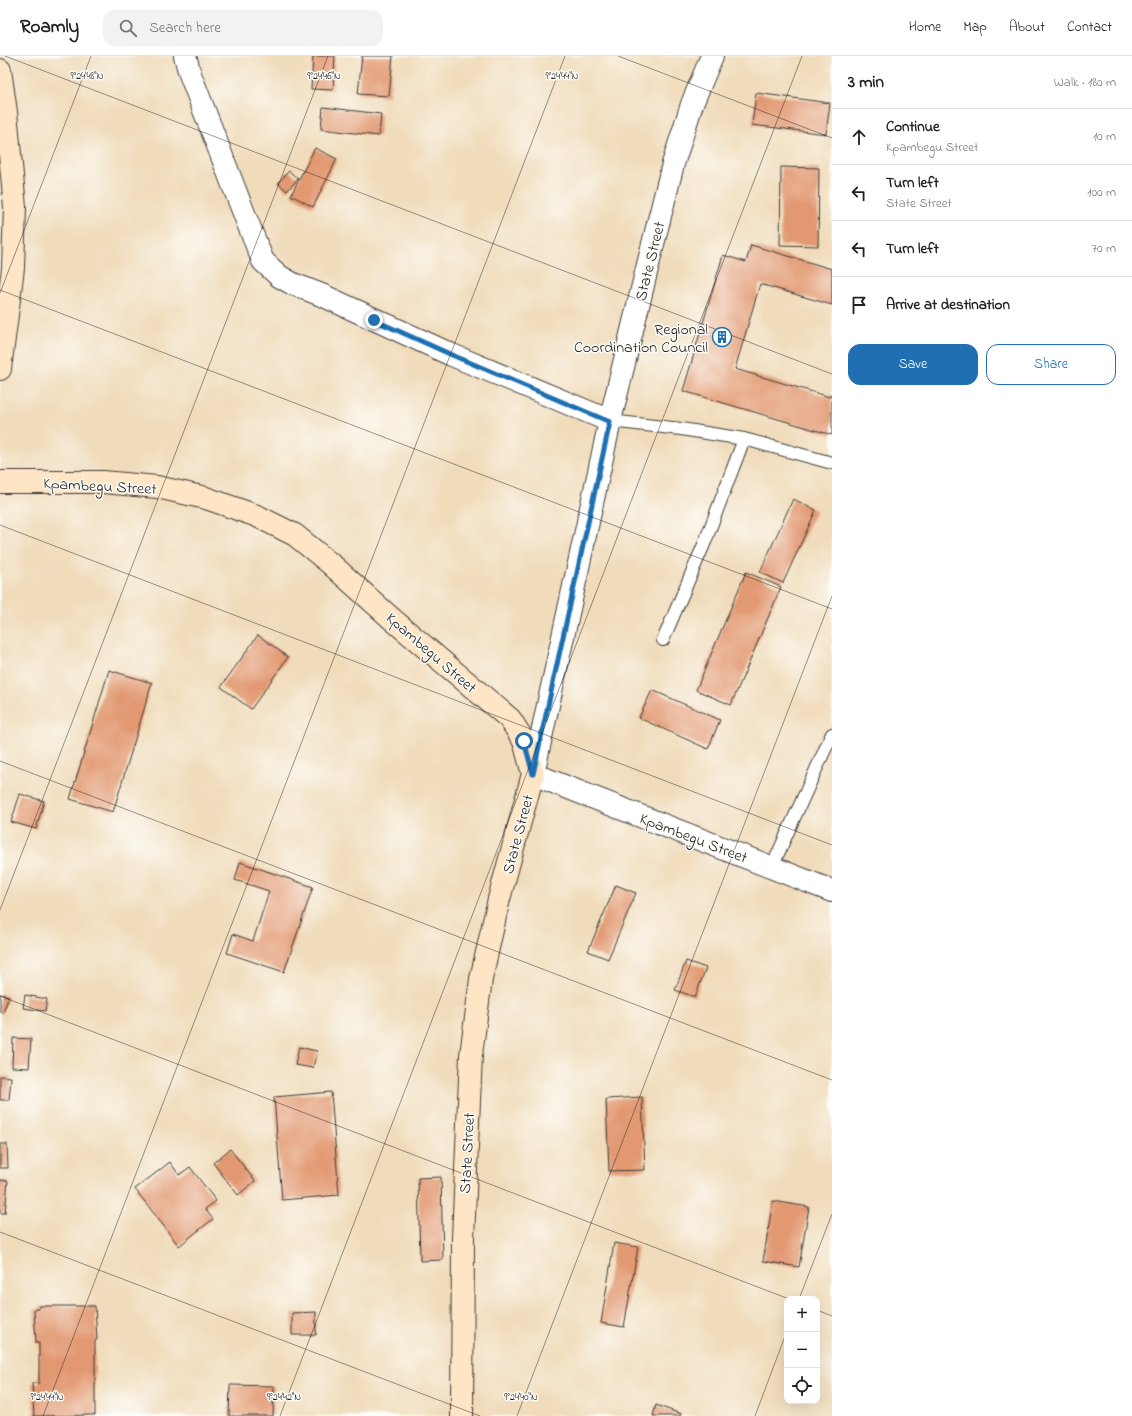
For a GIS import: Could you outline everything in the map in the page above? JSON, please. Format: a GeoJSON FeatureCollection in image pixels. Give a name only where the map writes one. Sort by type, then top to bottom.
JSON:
{"type":"FeatureCollection","features":[{"type":"Feature","properties":{"kind":"street"},"geometry":{"type":"LineString","coordinates":[[185,56],[193,82],[263,261],[279,276],[292,284],[324,296],[452,355],[610,422]]}},
{"type":"Feature","properties":{"kind":"street","name":"State Street"},"geometry":{"type":"LineString","coordinates":[[462,1416],[463,1238],[472,1055],[481,980],[499,900],[533,774],[610,422],[673,164],[692,104],[712,56]]}},
{"type":"Feature","properties":{"kind":"street"},"geometry":{"type":"LineString","coordinates":[[0,70],[15,207],[14,268],[0,369]]}},
{"type":"Feature","properties":{"kind":"street","name":"Kpambegu Street"},"geometry":{"type":"LineString","coordinates":[[0,482],[103,482],[157,487],[206,498],[250,513],[295,535],[332,565],[392,619],[510,719],[524,741],[533,774],[832,891]]}},
{"type":"Feature","properties":{"kind":"lane"},"geometry":{"type":"LineString","coordinates":[[610,422],[681,429],[744,439],[832,463]]}},
{"type":"Feature","properties":{"kind":"lane"},"geometry":{"type":"LineString","coordinates":[[663,640],[704,542],[744,439]]}},
{"type":"Feature","properties":{"kind":"lane"},"geometry":{"type":"LineString","coordinates":[[772,867],[832,734]]}},
{"type":"Feature","properties":{"kind":"building"},"geometry":{"type":"Polygon","coordinates":[[[313,56],[335,56],[333,90],[311,89],[313,56]]]}},
{"type":"Feature","properties":{"kind":"building"},"geometry":{"type":"Polygon","coordinates":[[[362,56],[393,56],[389,96],[358,94],[362,56]]]}},
{"type":"Feature","properties":{"kind":"building"},"geometry":{"type":"Polygon","coordinates":[[[756,93],[830,103],[826,134],[752,125],[756,93]]]}},
{"type":"Feature","properties":{"kind":"building"},"geometry":{"type":"Polygon","coordinates":[[[323,107],[381,114],[379,136],[321,129],[323,107]]]}},
{"type":"Feature","properties":{"kind":"building"},"geometry":{"type":"Polygon","coordinates":[[[315,148],[337,159],[313,207],[291,195],[315,148]]]}},
{"type":"Feature","properties":{"kind":"building"},"geometry":{"type":"Polygon","coordinates":[[[781,167],[819,168],[818,246],[780,245],[781,167]]]}},
{"type":"Feature","properties":{"kind":"building"},"geometry":{"type":"Polygon","coordinates":[[[289,171],[298,179],[287,191],[278,183],[289,171]]]}},
{"type":"Feature","properties":{"kind":"building","name":"Regional Coordination Council"},"geometry":{"type":"Polygon","coordinates":[[[751,245],[832,269],[832,305],[760,284],[735,369],[830,397],[832,393],[832,435],[683,391],[723,255],[746,262],[751,245]]]}},
{"type":"Feature","properties":{"kind":"building"},"geometry":{"type":"Polygon","coordinates":[[[793,499],[816,510],[783,583],[760,572],[793,499]]]}},
{"type":"Feature","properties":{"kind":"building"},"geometry":{"type":"Polygon","coordinates":[[[746,572],[781,587],[731,705],[696,690],[746,572]]]}},
{"type":"Feature","properties":{"kind":"building"},"geometry":{"type":"Polygon","coordinates":[[[258,635],[288,657],[251,709],[221,687],[258,635]]]}},
{"type":"Feature","properties":{"kind":"building"},"geometry":{"type":"Polygon","coordinates":[[[109,670],[152,683],[113,812],[70,799],[109,670]]]}},
{"type":"Feature","properties":{"kind":"building"},"geometry":{"type":"Polygon","coordinates":[[[652,690],[720,720],[708,749],[639,718],[652,690]]]}},
{"type":"Feature","properties":{"kind":"building"},"geometry":{"type":"Polygon","coordinates":[[[20,794],[44,801],[36,829],[11,822],[20,794]]]}},
{"type":"Feature","properties":{"kind":"building"},"geometry":{"type":"Polygon","coordinates":[[[240,862],[313,887],[284,972],[227,953],[233,934],[253,941],[269,891],[235,880],[240,862]]]}},
{"type":"Feature","properties":{"kind":"building"},"geometry":{"type":"Polygon","coordinates":[[[616,885],[636,893],[608,959],[588,951],[616,885]]]}},
{"type":"Feature","properties":{"kind":"building"},"geometry":{"type":"Polygon","coordinates":[[[686,961],[706,968],[695,997],[675,990],[686,961]]]}},
{"type":"Feature","properties":{"kind":"building"},"geometry":{"type":"Polygon","coordinates":[[[0,994],[9,996],[3,1013],[0,1012],[0,994]]]}},
{"type":"Feature","properties":{"kind":"building"},"geometry":{"type":"Polygon","coordinates":[[[25,995],[47,999],[45,1011],[23,1008],[25,995]]]}},
{"type":"Feature","properties":{"kind":"building"},"geometry":{"type":"Polygon","coordinates":[[[13,1038],[31,1039],[29,1068],[12,1067],[13,1038]]]}},
{"type":"Feature","properties":{"kind":"building"},"geometry":{"type":"Polygon","coordinates":[[[299,1047],[317,1051],[313,1068],[295,1065],[299,1047]]]}},
{"type":"Feature","properties":{"kind":"building"},"geometry":{"type":"Polygon","coordinates":[[[0,1076],[11,1077],[9,1100],[0,1100],[0,1076]]]}},
{"type":"Feature","properties":{"kind":"building"},"geometry":{"type":"Polygon","coordinates":[[[331,1092],[339,1195],[282,1200],[274,1097],[331,1092]]]}},
{"type":"Feature","properties":{"kind":"building"},"geometry":{"type":"Polygon","coordinates":[[[642,1097],[645,1170],[609,1171],[606,1099],[642,1097]]]}},
{"type":"Feature","properties":{"kind":"building"},"geometry":{"type":"Polygon","coordinates":[[[0,1144],[7,1144],[8,1168],[0,1168],[0,1144]]]}},
{"type":"Feature","properties":{"kind":"building"},"geometry":{"type":"Polygon","coordinates":[[[230,1149],[255,1181],[238,1195],[213,1163],[230,1149]]]}},
{"type":"Feature","properties":{"kind":"building"},"geometry":{"type":"Polygon","coordinates":[[[170,1162],[179,1175],[190,1167],[216,1201],[205,1209],[213,1219],[179,1246],[135,1189],[170,1162]]]}},
{"type":"Feature","properties":{"kind":"building"},"geometry":{"type":"Polygon","coordinates":[[[441,1177],[443,1260],[420,1261],[418,1178],[441,1177]]]}},
{"type":"Feature","properties":{"kind":"building"},"geometry":{"type":"Polygon","coordinates":[[[0,1180],[8,1181],[5,1213],[0,1213],[0,1180]]]}},
{"type":"Feature","properties":{"kind":"building"},"geometry":{"type":"Polygon","coordinates":[[[773,1201],[809,1207],[799,1267],[763,1261],[773,1201]]]}},
{"type":"Feature","properties":{"kind":"building"},"geometry":{"type":"Polygon","coordinates":[[[614,1243],[638,1247],[624,1327],[601,1323],[614,1243]]]}},
{"type":"Feature","properties":{"kind":"building"},"geometry":{"type":"Polygon","coordinates":[[[39,1306],[95,1306],[97,1340],[95,1340],[95,1415],[34,1416],[32,1383],[39,1383],[39,1343],[36,1343],[34,1309],[39,1309],[39,1306]]]}},
{"type":"Feature","properties":{"kind":"building"},"geometry":{"type":"Polygon","coordinates":[[[316,1312],[316,1335],[292,1335],[292,1313],[316,1312]]]}},
{"type":"Feature","properties":{"kind":"building"},"geometry":{"type":"Polygon","coordinates":[[[230,1385],[274,1386],[273,1416],[229,1416],[230,1385]]]}},
{"type":"Feature","properties":{"kind":"building"},"geometry":{"type":"Polygon","coordinates":[[[656,1405],[681,1414],[680,1416],[653,1416],[656,1405]]]}},
{"type":"Feature","properties":{"kind":"place","name":"Regional Coordination Council"},"geometry":{"type":"Point","coordinates":[722,337]}},
{"type":"Feature","properties":{"kind":"route"},"geometry":{"type":"LineString","coordinates":[[374,320],[610,422],[533,774],[524,741]]}}]}
